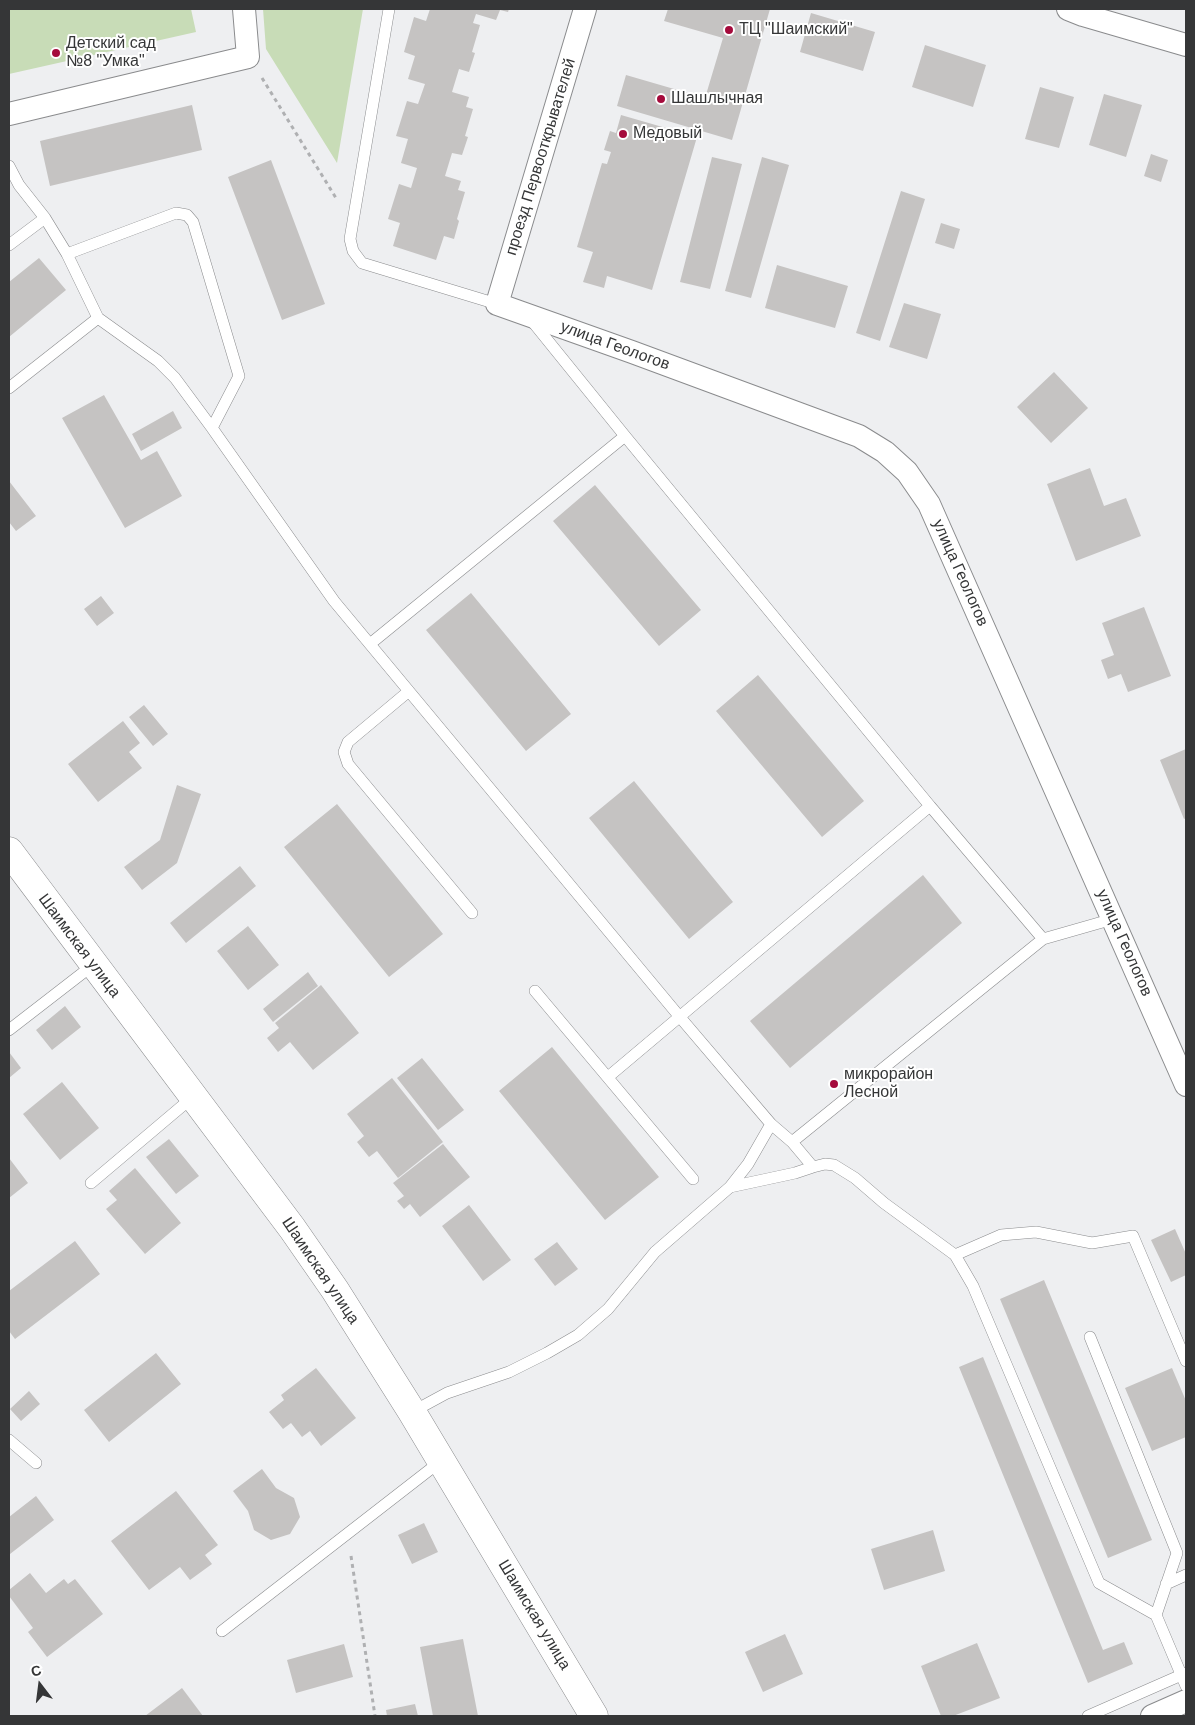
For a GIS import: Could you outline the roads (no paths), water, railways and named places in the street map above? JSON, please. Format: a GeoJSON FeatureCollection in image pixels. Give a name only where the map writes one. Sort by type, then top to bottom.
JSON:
{"type":"FeatureCollection","features":[{"type":"Feature","properties":{"kind":"main road","name":"Шаимская улица"},"geometry":{"type":"LineString","coordinates":[[9,851],[93,965],[194,1096],[292,1228],[335,1290],[412,1412],[594,1716]]}},
{"type":"Feature","properties":{"kind":"street"},"geometry":{"type":"LineString","coordinates":[[9,114],[248,57],[244,9]]}},
{"type":"Feature","properties":{"kind":"street","name":"проезд Первооткрывателей"},"geometry":{"type":"LineString","coordinates":[[497,304],[585,9]]}},
{"type":"Feature","properties":{"kind":"street"},"geometry":{"type":"LineString","coordinates":[[1068,9],[1186,45]]}},
{"type":"Feature","properties":{"kind":"street","name":"улица Геологов"},"geometry":{"type":"LineString","coordinates":[[497,304],[852,433],[885,452],[907,472],[929,504],[1186,1085]]}},
{"type":"Feature","properties":{"kind":"street"},"geometry":{"type":"LineString","coordinates":[[1152,1716],[1186,1701]]}},
{"type":"Feature","properties":{"kind":"lane"},"geometry":{"type":"LineString","coordinates":[[389,9],[350,240],[353,252],[362,263],[497,304]]}},
{"type":"Feature","properties":{"kind":"lane"},"geometry":{"type":"LineString","coordinates":[[9,166],[19,185],[45,218],[67,254],[98,318],[158,361],[175,378],[313,573],[370,644],[679,1016],[771,1124],[792,1142],[813,1167]]}},
{"type":"Feature","properties":{"kind":"lane"},"geometry":{"type":"LineString","coordinates":[[67,254],[176,213],[187,215],[193,222],[239,376],[212,428]]}},
{"type":"Feature","properties":{"kind":"lane"},"geometry":{"type":"LineString","coordinates":[[9,245],[45,218]]}},
{"type":"Feature","properties":{"kind":"lane"},"geometry":{"type":"LineString","coordinates":[[528,315],[625,436],[930,806],[1043,939]]}},
{"type":"Feature","properties":{"kind":"lane"},"geometry":{"type":"LineString","coordinates":[[9,388],[98,318]]}},
{"type":"Feature","properties":{"kind":"lane"},"geometry":{"type":"LineString","coordinates":[[370,644],[625,436]]}},
{"type":"Feature","properties":{"kind":"lane"},"geometry":{"type":"LineString","coordinates":[[409,691],[348,742],[344,752],[348,764],[472,913]]}},
{"type":"Feature","properties":{"kind":"lane"},"geometry":{"type":"LineString","coordinates":[[608,1077],[930,806]]}},
{"type":"Feature","properties":{"kind":"lane"},"geometry":{"type":"LineString","coordinates":[[792,1142],[1043,939],[1114,919]]}},
{"type":"Feature","properties":{"kind":"lane"},"geometry":{"type":"LineString","coordinates":[[9,1030],[93,965]]}},
{"type":"Feature","properties":{"kind":"lane"},"geometry":{"type":"LineString","coordinates":[[535,991],[693,1179]]}},
{"type":"Feature","properties":{"kind":"lane"},"geometry":{"type":"LineString","coordinates":[[91,1183],[194,1096]]}},
{"type":"Feature","properties":{"kind":"lane"},"geometry":{"type":"LineString","coordinates":[[412,1412],[447,1392],[509,1372],[578,1335],[608,1309],[655,1252],[730,1187],[748,1164],[771,1124]]}},
{"type":"Feature","properties":{"kind":"lane"},"geometry":{"type":"LineString","coordinates":[[730,1187],[795,1173],[825,1164],[834,1165],[855,1178],[884,1203],[955,1255],[972,1286],[1099,1583],[1156,1615],[1184,1674],[1186,1686]]}},
{"type":"Feature","properties":{"kind":"lane"},"geometry":{"type":"LineString","coordinates":[[955,1255],[1001,1235],[1036,1232],[1092,1243],[1133,1236],[1186,1361]]}},
{"type":"Feature","properties":{"kind":"lane"},"geometry":{"type":"LineString","coordinates":[[1090,1337],[1177,1553],[1156,1615]]}},
{"type":"Feature","properties":{"kind":"lane"},"geometry":{"type":"LineString","coordinates":[[9,1440],[36,1463]]}},
{"type":"Feature","properties":{"kind":"lane"},"geometry":{"type":"LineString","coordinates":[[222,1631],[441,1460]]}},
{"type":"Feature","properties":{"kind":"lane"},"geometry":{"type":"LineString","coordinates":[[1166,1584],[1186,1576]]}},
{"type":"Feature","properties":{"kind":"lane"},"geometry":{"type":"LineString","coordinates":[[1088,1716],[1184,1674]]}},
{"type":"Feature","properties":{"kind":"place","name":"ТЦ \"Шаимский\""},"geometry":{"type":"Point","coordinates":[729,30]}},
{"type":"Feature","properties":{"kind":"place","name":"Детский сад №8 \"Умка\""},"geometry":{"type":"Point","coordinates":[56,53]}},
{"type":"Feature","properties":{"kind":"place","name":"Шашлычная"},"geometry":{"type":"Point","coordinates":[661,99]}},
{"type":"Feature","properties":{"kind":"place","name":"Медовый"},"geometry":{"type":"Point","coordinates":[623,134]}},
{"type":"Feature","properties":{"kind":"place","name":"микрорайон Лесной"},"geometry":{"type":"Point","coordinates":[834,1084]}}]}
